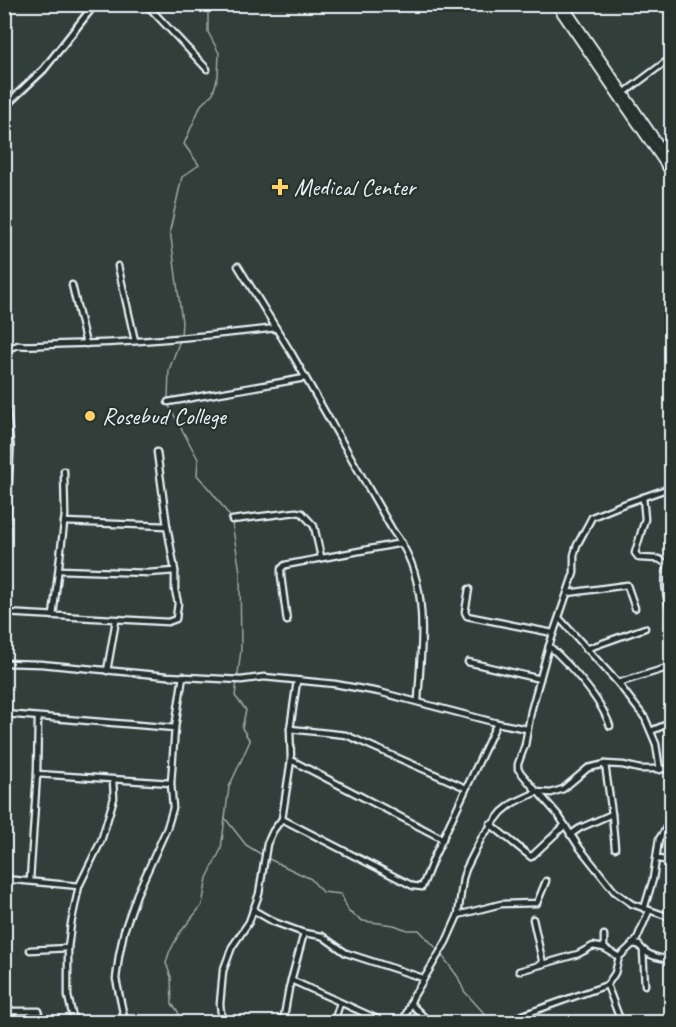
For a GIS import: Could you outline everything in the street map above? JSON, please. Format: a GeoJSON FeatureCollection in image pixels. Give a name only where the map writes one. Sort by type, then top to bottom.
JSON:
{"type":"FeatureCollection","features":[{"type":"Feature","properties":{"kind":"main road"},"geometry":{"type":"LineString","coordinates":[[555,4],[613,83],[624,93],[672,163]]}},
{"type":"Feature","properties":{"kind":"main road"},"geometry":{"type":"LineString","coordinates":[[563,4],[672,175]]}},
{"type":"Feature","properties":{"kind":"street"},"geometry":{"type":"LineString","coordinates":[[4,107],[44,69],[94,4]]}},
{"type":"Feature","properties":{"kind":"street"},"geometry":{"type":"LineString","coordinates":[[146,4],[207,69]]}},
{"type":"Feature","properties":{"kind":"street"},"geometry":{"type":"LineString","coordinates":[[624,93],[672,57]]}},
{"type":"Feature","properties":{"kind":"street"},"geometry":{"type":"LineString","coordinates":[[118,266],[135,341]]}},
{"type":"Feature","properties":{"kind":"street"},"geometry":{"type":"LineString","coordinates":[[238,266],[393,531],[403,543],[417,579],[422,602],[418,701]]}},
{"type":"Feature","properties":{"kind":"street"},"geometry":{"type":"LineString","coordinates":[[72,285],[86,344]]}},
{"type":"Feature","properties":{"kind":"street"},"geometry":{"type":"LineString","coordinates":[[4,350],[18,345],[117,344],[276,328]]}},
{"type":"Feature","properties":{"kind":"street"},"geometry":{"type":"LineString","coordinates":[[168,402],[305,378]]}},
{"type":"Feature","properties":{"kind":"street"},"geometry":{"type":"LineString","coordinates":[[4,387],[7,447],[4,568]]}},
{"type":"Feature","properties":{"kind":"street"},"geometry":{"type":"LineString","coordinates":[[4,613],[174,621],[178,609],[175,590],[176,571],[157,452]]}},
{"type":"Feature","properties":{"kind":"street"},"geometry":{"type":"LineString","coordinates":[[53,616],[64,522],[64,471]]}},
{"type":"Feature","properties":{"kind":"street"},"geometry":{"type":"LineString","coordinates":[[672,487],[621,504],[590,520],[574,555],[574,573],[549,646],[527,729],[525,745],[517,766],[614,891],[632,904],[672,918]]}},
{"type":"Feature","properties":{"kind":"street"},"geometry":{"type":"LineString","coordinates":[[643,497],[645,519],[635,553],[639,558],[659,559],[667,564]]}},
{"type":"Feature","properties":{"kind":"street"},"geometry":{"type":"LineString","coordinates":[[232,520],[303,513],[314,526],[321,557]]}},
{"type":"Feature","properties":{"kind":"street"},"geometry":{"type":"LineString","coordinates":[[64,522],[167,526]]}},
{"type":"Feature","properties":{"kind":"street"},"geometry":{"type":"LineString","coordinates":[[287,621],[280,576],[283,567],[288,563],[403,543]]}},
{"type":"Feature","properties":{"kind":"street"},"geometry":{"type":"LineString","coordinates":[[671,613],[665,585],[667,564],[672,555]]}},
{"type":"Feature","properties":{"kind":"street"},"geometry":{"type":"LineString","coordinates":[[59,570],[148,573],[176,571]]}},
{"type":"Feature","properties":{"kind":"street"},"geometry":{"type":"LineString","coordinates":[[568,593],[627,585],[635,608]]}},
{"type":"Feature","properties":{"kind":"street"},"geometry":{"type":"LineString","coordinates":[[469,589],[465,612],[467,616],[553,633]]}},
{"type":"Feature","properties":{"kind":"street"},"geometry":{"type":"LineString","coordinates":[[560,619],[618,683],[645,718],[656,744],[660,770]]}},
{"type":"Feature","properties":{"kind":"street"},"geometry":{"type":"LineString","coordinates":[[107,671],[116,620]]}},
{"type":"Feature","properties":{"kind":"street"},"geometry":{"type":"LineString","coordinates":[[586,649],[645,628]]}},
{"type":"Feature","properties":{"kind":"street"},"geometry":{"type":"LineString","coordinates":[[549,646],[580,678],[608,718],[610,726]]}},
{"type":"Feature","properties":{"kind":"street"},"geometry":{"type":"LineString","coordinates":[[468,662],[540,679]]}},
{"type":"Feature","properties":{"kind":"street"},"geometry":{"type":"LineString","coordinates":[[4,663],[241,680],[257,677],[346,686],[418,701],[527,729]]}},
{"type":"Feature","properties":{"kind":"street"},"geometry":{"type":"LineString","coordinates":[[618,683],[670,667]]}},
{"type":"Feature","properties":{"kind":"street"},"geometry":{"type":"LineString","coordinates":[[125,1023],[116,979],[119,956],[124,932],[137,894],[167,828],[173,808],[171,783],[175,728],[183,676]]}},
{"type":"Feature","properties":{"kind":"street"},"geometry":{"type":"LineString","coordinates":[[249,922],[259,894],[267,844],[282,819],[291,760],[290,729],[297,681]]}},
{"type":"Feature","properties":{"kind":"street"},"geometry":{"type":"LineString","coordinates":[[4,714],[175,728]]}},
{"type":"Feature","properties":{"kind":"street"},"geometry":{"type":"LineString","coordinates":[[30,880],[38,718]]}},
{"type":"Feature","properties":{"kind":"street"},"geometry":{"type":"LineString","coordinates":[[651,731],[672,722]]}},
{"type":"Feature","properties":{"kind":"street"},"geometry":{"type":"LineString","coordinates":[[282,819],[419,888],[422,887],[497,723]]}},
{"type":"Feature","properties":{"kind":"street"},"geometry":{"type":"LineString","coordinates":[[290,729],[346,735],[466,788]]}},
{"type":"Feature","properties":{"kind":"street"},"geometry":{"type":"LineString","coordinates":[[291,760],[443,839]]}},
{"type":"Feature","properties":{"kind":"street"},"geometry":{"type":"LineString","coordinates":[[605,764],[615,848]]}},
{"type":"Feature","properties":{"kind":"street"},"geometry":{"type":"LineString","coordinates":[[402,1023],[423,978],[458,915],[463,878],[490,824],[513,803],[538,793],[556,792],[572,782],[583,771],[605,764],[640,769],[672,769]]}},
{"type":"Feature","properties":{"kind":"street"},"geometry":{"type":"LineString","coordinates":[[37,774],[171,783]]}},
{"type":"Feature","properties":{"kind":"street"},"geometry":{"type":"LineString","coordinates":[[74,1023],[68,996],[68,948],[79,886],[101,841],[114,798],[113,780]]}},
{"type":"Feature","properties":{"kind":"street"},"geometry":{"type":"LineString","coordinates":[[570,835],[612,813]]}},
{"type":"Feature","properties":{"kind":"street"},"geometry":{"type":"LineString","coordinates":[[503,1022],[607,985],[615,973],[619,957],[636,944],[658,859],[659,839],[672,813]]}},
{"type":"Feature","properties":{"kind":"street"},"geometry":{"type":"LineString","coordinates":[[490,824],[531,857],[565,825]]}},
{"type":"Feature","properties":{"kind":"street"},"geometry":{"type":"LineString","coordinates":[[658,859],[672,861]]}},
{"type":"Feature","properties":{"kind":"street"},"geometry":{"type":"LineString","coordinates":[[4,879],[79,886]]}},
{"type":"Feature","properties":{"kind":"street"},"geometry":{"type":"LineString","coordinates":[[458,915],[501,904],[537,903],[546,881]]}},
{"type":"Feature","properties":{"kind":"street"},"geometry":{"type":"LineString","coordinates":[[253,910],[304,933],[322,936],[346,954],[423,978]]}},
{"type":"Feature","properties":{"kind":"street"},"geometry":{"type":"LineString","coordinates":[[222,1023],[220,1004],[223,971],[232,947],[249,922],[252,918],[262,916]]}},
{"type":"Feature","properties":{"kind":"street"},"geometry":{"type":"LineString","coordinates":[[534,920],[543,964]]}},
{"type":"Feature","properties":{"kind":"street"},"geometry":{"type":"LineString","coordinates":[[283,1023],[290,984],[304,933]]}},
{"type":"Feature","properties":{"kind":"street"},"geometry":{"type":"LineString","coordinates":[[604,935],[604,948]]}},
{"type":"Feature","properties":{"kind":"street"},"geometry":{"type":"LineString","coordinates":[[636,944],[654,957],[672,960]]}},
{"type":"Feature","properties":{"kind":"street"},"geometry":{"type":"LineString","coordinates":[[519,971],[579,954],[593,946],[604,948],[619,957]]}},
{"type":"Feature","properties":{"kind":"street"},"geometry":{"type":"LineString","coordinates":[[30,950],[68,948]]}},
{"type":"Feature","properties":{"kind":"street"},"geometry":{"type":"LineString","coordinates":[[643,951],[645,985]]}},
{"type":"Feature","properties":{"kind":"street"},"geometry":{"type":"LineString","coordinates":[[290,984],[384,1023]]}},
{"type":"Feature","properties":{"kind":"street"},"geometry":{"type":"LineString","coordinates":[[607,985],[619,1022]]}},
{"type":"Feature","properties":{"kind":"street"},"geometry":{"type":"LineString","coordinates":[[334,1023],[339,1003]]}},
{"type":"Feature","properties":{"kind":"street"},"geometry":{"type":"LineString","coordinates":[[410,1004],[429,1023]]}},
{"type":"Feature","properties":{"kind":"street"},"geometry":{"type":"LineString","coordinates":[[4,1011],[39,1011]]}},
{"type":"Feature","properties":{"kind":"waterway"},"geometry":{"type":"LineString","coordinates":[[181,336],[182,322],[170,230],[182,177],[199,165],[184,144],[201,105],[213,93],[218,76],[219,53],[208,32],[208,4]]}},
{"type":"Feature","properties":{"kind":"waterway"},"geometry":{"type":"LineString","coordinates":[[168,399],[169,370],[180,340]]}},
{"type":"Feature","properties":{"kind":"waterway"},"geometry":{"type":"LineString","coordinates":[[168,404],[198,459],[197,475],[231,518]]}},
{"type":"Feature","properties":{"kind":"waterway"},"geometry":{"type":"LineString","coordinates":[[182,1022],[172,1004],[171,977],[166,963],[179,934],[202,905],[207,878],[221,849],[229,787],[250,741],[242,728],[246,710],[235,696],[241,650],[240,572],[232,523]]}},
{"type":"Feature","properties":{"kind":"waterway"},"geometry":{"type":"LineString","coordinates":[[225,818],[246,845],[311,879],[322,892],[341,894],[349,912],[363,921],[394,925],[407,930],[419,930],[438,950]]}},
{"type":"Feature","properties":{"kind":"waterway"},"geometry":{"type":"LineString","coordinates":[[441,954],[458,977],[464,991],[492,1022]]}},
{"type":"Feature","properties":{"kind":"place","name":"Medical Center"},"geometry":{"type":"Point","coordinates":[280,187]}},
{"type":"Feature","properties":{"kind":"place","name":"Rosebud College"},"geometry":{"type":"Point","coordinates":[90,416]}}]}
